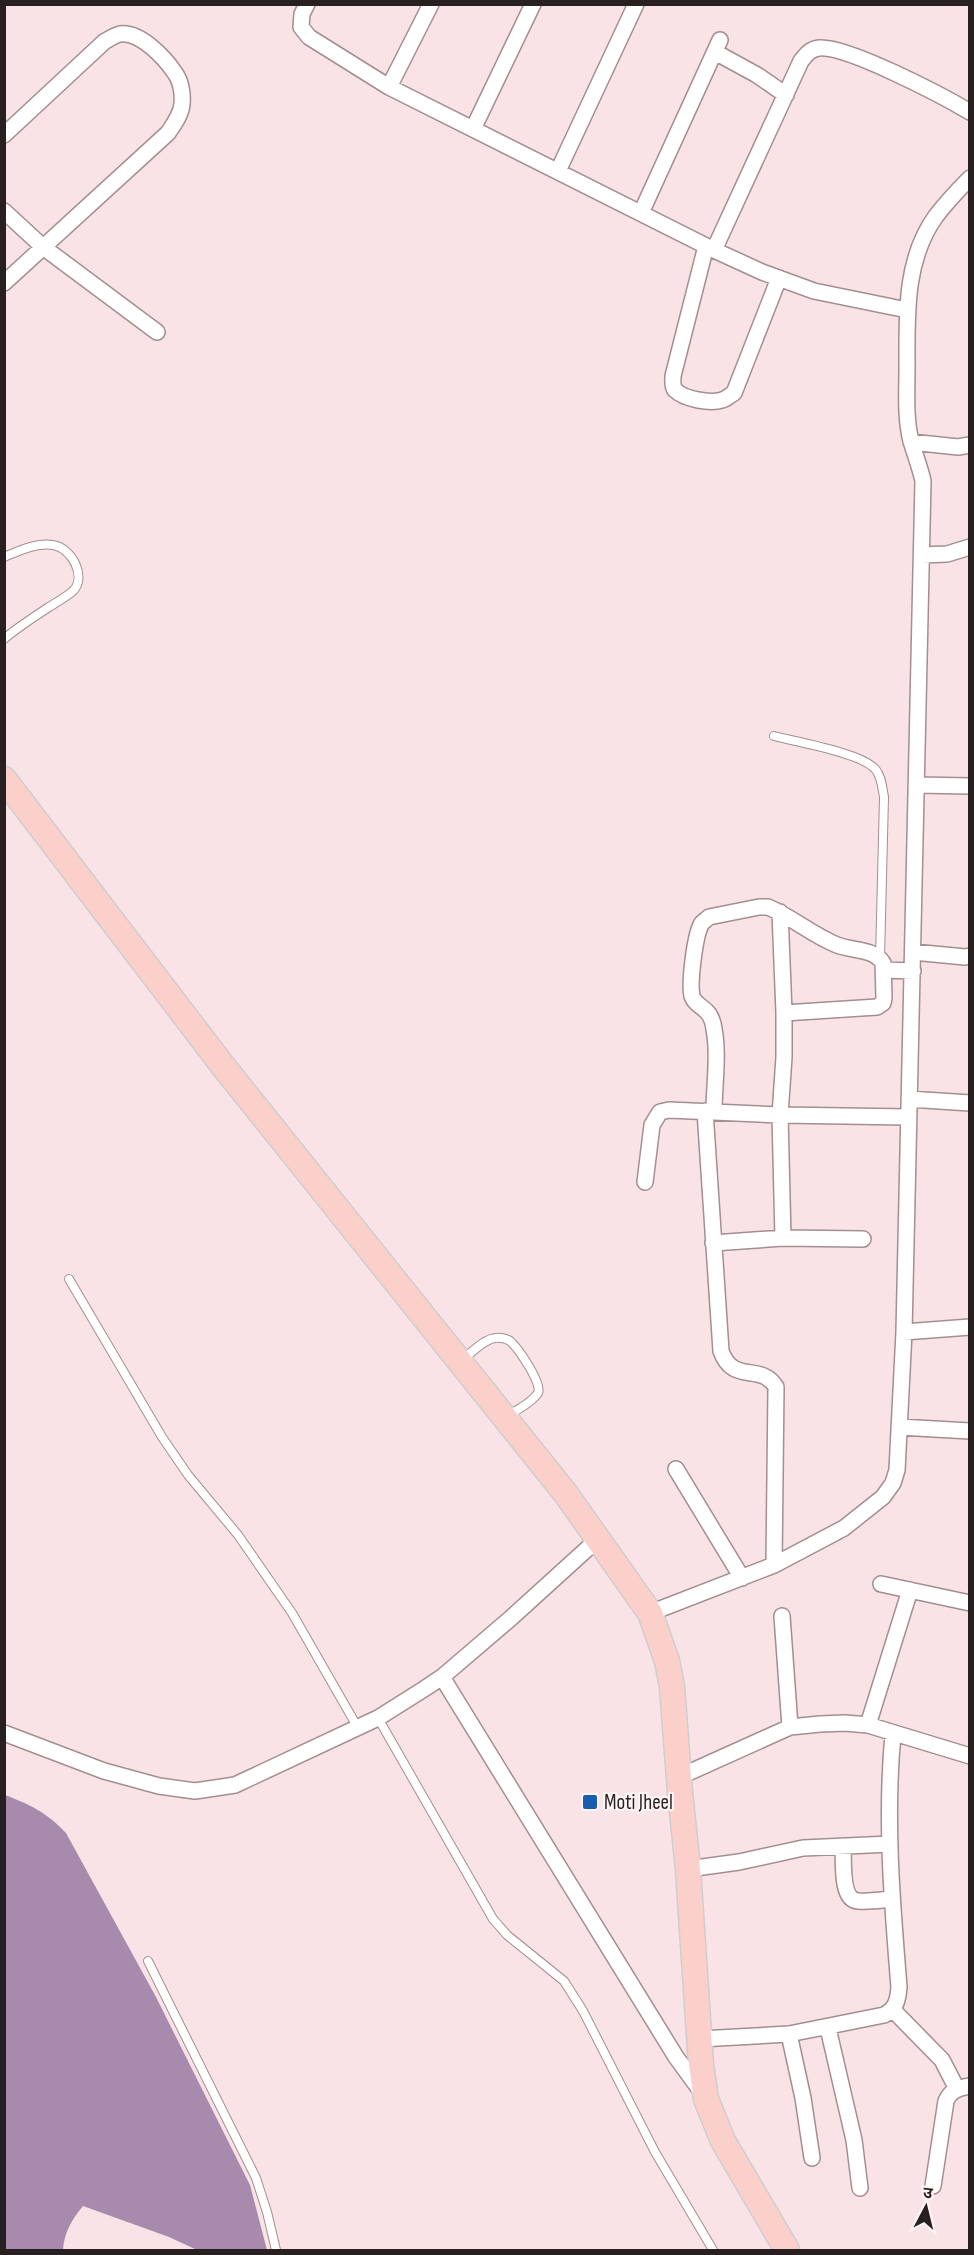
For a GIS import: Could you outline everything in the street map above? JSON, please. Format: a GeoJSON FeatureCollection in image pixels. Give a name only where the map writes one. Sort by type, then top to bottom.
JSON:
{"type":"FeatureCollection","features":[{"type":"Feature","properties":{"kind":"highway"},"geometry":{"type":"LineString","coordinates":[[4,779],[223,1066],[567,1494],[650,1613],[667,1661],[672,1687],[688,1869],[701,2064],[706,2099],[723,2140],[786,2250]]}},
{"type":"Feature","properties":{"kind":"street"},"geometry":{"type":"LineString","coordinates":[[307,4],[302,14],[301,27],[309,37],[389,87],[710,248],[779,278],[814,291],[907,309]]}},
{"type":"Feature","properties":{"kind":"street"},"geometry":{"type":"LineString","coordinates":[[389,87],[431,4]]}},
{"type":"Feature","properties":{"kind":"street"},"geometry":{"type":"LineString","coordinates":[[473,129],[533,4]]}},
{"type":"Feature","properties":{"kind":"street"},"geometry":{"type":"LineString","coordinates":[[558,171],[636,4]]}},
{"type":"Feature","properties":{"kind":"street"},"geometry":{"type":"LineString","coordinates":[[4,135],[104,42],[119,34],[133,35],[148,43],[176,74],[181,88],[182,105],[179,118],[168,133],[4,283]]}},
{"type":"Feature","properties":{"kind":"street"},"geometry":{"type":"LineString","coordinates":[[641,213],[718,46],[786,95]]}},
{"type":"Feature","properties":{"kind":"street"},"geometry":{"type":"LineString","coordinates":[[779,278],[734,393],[722,400],[712,402],[691,398],[676,391],[673,376],[710,248],[801,62],[809,51],[818,48],[832,49],[856,56],[969,112]]}},
{"type":"Feature","properties":{"kind":"street"},"geometry":{"type":"LineString","coordinates":[[650,1613],[774,1564],[844,1528],[883,1497],[893,1483],[897,1470],[904,1332],[923,481],[919,460],[911,442],[907,415],[907,309],[912,275],[921,244],[935,218],[969,178]]}},
{"type":"Feature","properties":{"kind":"street"},"geometry":{"type":"LineString","coordinates":[[4,211],[44,247],[157,332]]}},
{"type":"Feature","properties":{"kind":"street"},"geometry":{"type":"LineString","coordinates":[[911,442],[957,447],[969,446]]}},
{"type":"Feature","properties":{"kind":"street"},"geometry":{"type":"LineString","coordinates":[[922,555],[947,554],[969,547]]}},
{"type":"Feature","properties":{"kind":"street"},"geometry":{"type":"LineString","coordinates":[[917,785],[969,786]]}},
{"type":"Feature","properties":{"kind":"street"},"geometry":{"type":"LineString","coordinates":[[774,1564],[776,1388],[772,1381],[764,1375],[736,1370],[728,1365],[721,1351],[713,1243],[710,1111],[715,1031],[710,1012],[696,1002],[692,995],[693,968],[699,929],[703,922],[709,917],[768,907],[839,946],[874,954],[882,964],[884,998],[883,1004],[877,1007],[784,1013]]}},
{"type":"Feature","properties":{"kind":"street"},"geometry":{"type":"LineString","coordinates":[[780,912],[784,1013],[780,1115],[783,1238]]}},
{"type":"Feature","properties":{"kind":"street"},"geometry":{"type":"LineString","coordinates":[[913,952],[969,956]]}},
{"type":"Feature","properties":{"kind":"street"},"geometry":{"type":"LineString","coordinates":[[882,964],[913,970]]}},
{"type":"Feature","properties":{"kind":"street"},"geometry":{"type":"LineString","coordinates":[[909,1099],[969,1103]]}},
{"type":"Feature","properties":{"kind":"street"},"geometry":{"type":"LineString","coordinates":[[645,1182],[652,1125],[660,1112],[669,1110],[908,1117]]}},
{"type":"Feature","properties":{"kind":"street"},"geometry":{"type":"LineString","coordinates":[[713,1243],[783,1238],[863,1239]]}},
{"type":"Feature","properties":{"kind":"street"},"geometry":{"type":"LineString","coordinates":[[904,1332],[969,1327]]}},
{"type":"Feature","properties":{"kind":"street"},"geometry":{"type":"LineString","coordinates":[[899,1427],[969,1431]]}},
{"type":"Feature","properties":{"kind":"street"},"geometry":{"type":"LineString","coordinates":[[676,1468],[742,1578]]}},
{"type":"Feature","properties":{"kind":"street"},"geometry":{"type":"LineString","coordinates":[[4,1733],[104,1771],[159,1786],[195,1791],[235,1785],[378,1718],[442,1677],[530,1602],[598,1539]]}},
{"type":"Feature","properties":{"kind":"street"},"geometry":{"type":"LineString","coordinates":[[881,1584],[969,1603]]}},
{"type":"Feature","properties":{"kind":"street"},"geometry":{"type":"LineString","coordinates":[[868,1725],[910,1590]]}},
{"type":"Feature","properties":{"kind":"street"},"geometry":{"type":"LineString","coordinates":[[782,1616],[790,1727]]}},
{"type":"Feature","properties":{"kind":"street"},"geometry":{"type":"LineString","coordinates":[[442,1677],[676,2057],[706,2099]]}},
{"type":"Feature","properties":{"kind":"street"},"geometry":{"type":"LineString","coordinates":[[679,1777],[790,1727],[845,1723],[868,1725],[969,1754]]}},
{"type":"Feature","properties":{"kind":"street"},"geometry":{"type":"LineString","coordinates":[[700,2040],[789,2034],[828,2028],[884,2015],[893,2010],[898,1999],[899,1987],[892,1899],[888,1785],[893,1734]]}},
{"type":"Feature","properties":{"kind":"street"},"geometry":{"type":"LineString","coordinates":[[688,1869],[739,1862],[803,1848],[890,1844]]}},
{"type":"Feature","properties":{"kind":"street"},"geometry":{"type":"LineString","coordinates":[[843,1846],[846,1891],[849,1898],[856,1901],[892,1899]]}},
{"type":"Feature","properties":{"kind":"street"},"geometry":{"type":"LineString","coordinates":[[893,2010],[942,2060],[963,2088],[950,2094],[946,2101],[933,2186]]}},
{"type":"Feature","properties":{"kind":"street"},"geometry":{"type":"LineString","coordinates":[[828,2028],[854,2140],[860,2188]]}},
{"type":"Feature","properties":{"kind":"street"},"geometry":{"type":"LineString","coordinates":[[789,2034],[803,2098],[812,2158]]}},
{"type":"Feature","properties":{"kind":"lane"},"geometry":{"type":"LineString","coordinates":[[4,557],[41,544],[55,544],[64,549],[80,574],[78,585],[72,592],[4,639]]}},
{"type":"Feature","properties":{"kind":"lane"},"geometry":{"type":"LineString","coordinates":[[774,736],[853,756],[875,768],[881,780],[884,796],[882,964]]}},
{"type":"Feature","properties":{"kind":"lane"},"geometry":{"type":"LineString","coordinates":[[69,1279],[162,1437],[188,1476],[238,1535],[292,1613],[358,1728]]}},
{"type":"Feature","properties":{"kind":"lane"},"geometry":{"type":"LineString","coordinates":[[460,1362],[491,1338],[499,1337],[510,1342],[540,1385],[538,1393],[532,1399],[505,1418]]}},
{"type":"Feature","properties":{"kind":"lane"},"geometry":{"type":"LineString","coordinates":[[378,1718],[493,1919],[507,1935],[564,1981],[583,2011],[655,2152],[713,2250]]}},
{"type":"Feature","properties":{"kind":"lane"},"geometry":{"type":"LineString","coordinates":[[148,1961],[256,2178],[276,2250]]}},
{"type":"Feature","properties":{"kind":"shaded area"},"geometry":{"type":"Polygon","coordinates":[[[5,1795],[38,1810],[66,1833],[156,1997],[250,2185],[267,2250],[197,2250],[169,2237],[83,2206],[69,2226],[63,2250],[5,2250],[5,1795]]]}},
{"type":"Feature","properties":{"kind":"place","name":"Moti Jheel"},"geometry":{"type":"Point","coordinates":[590,1802]}}]}
